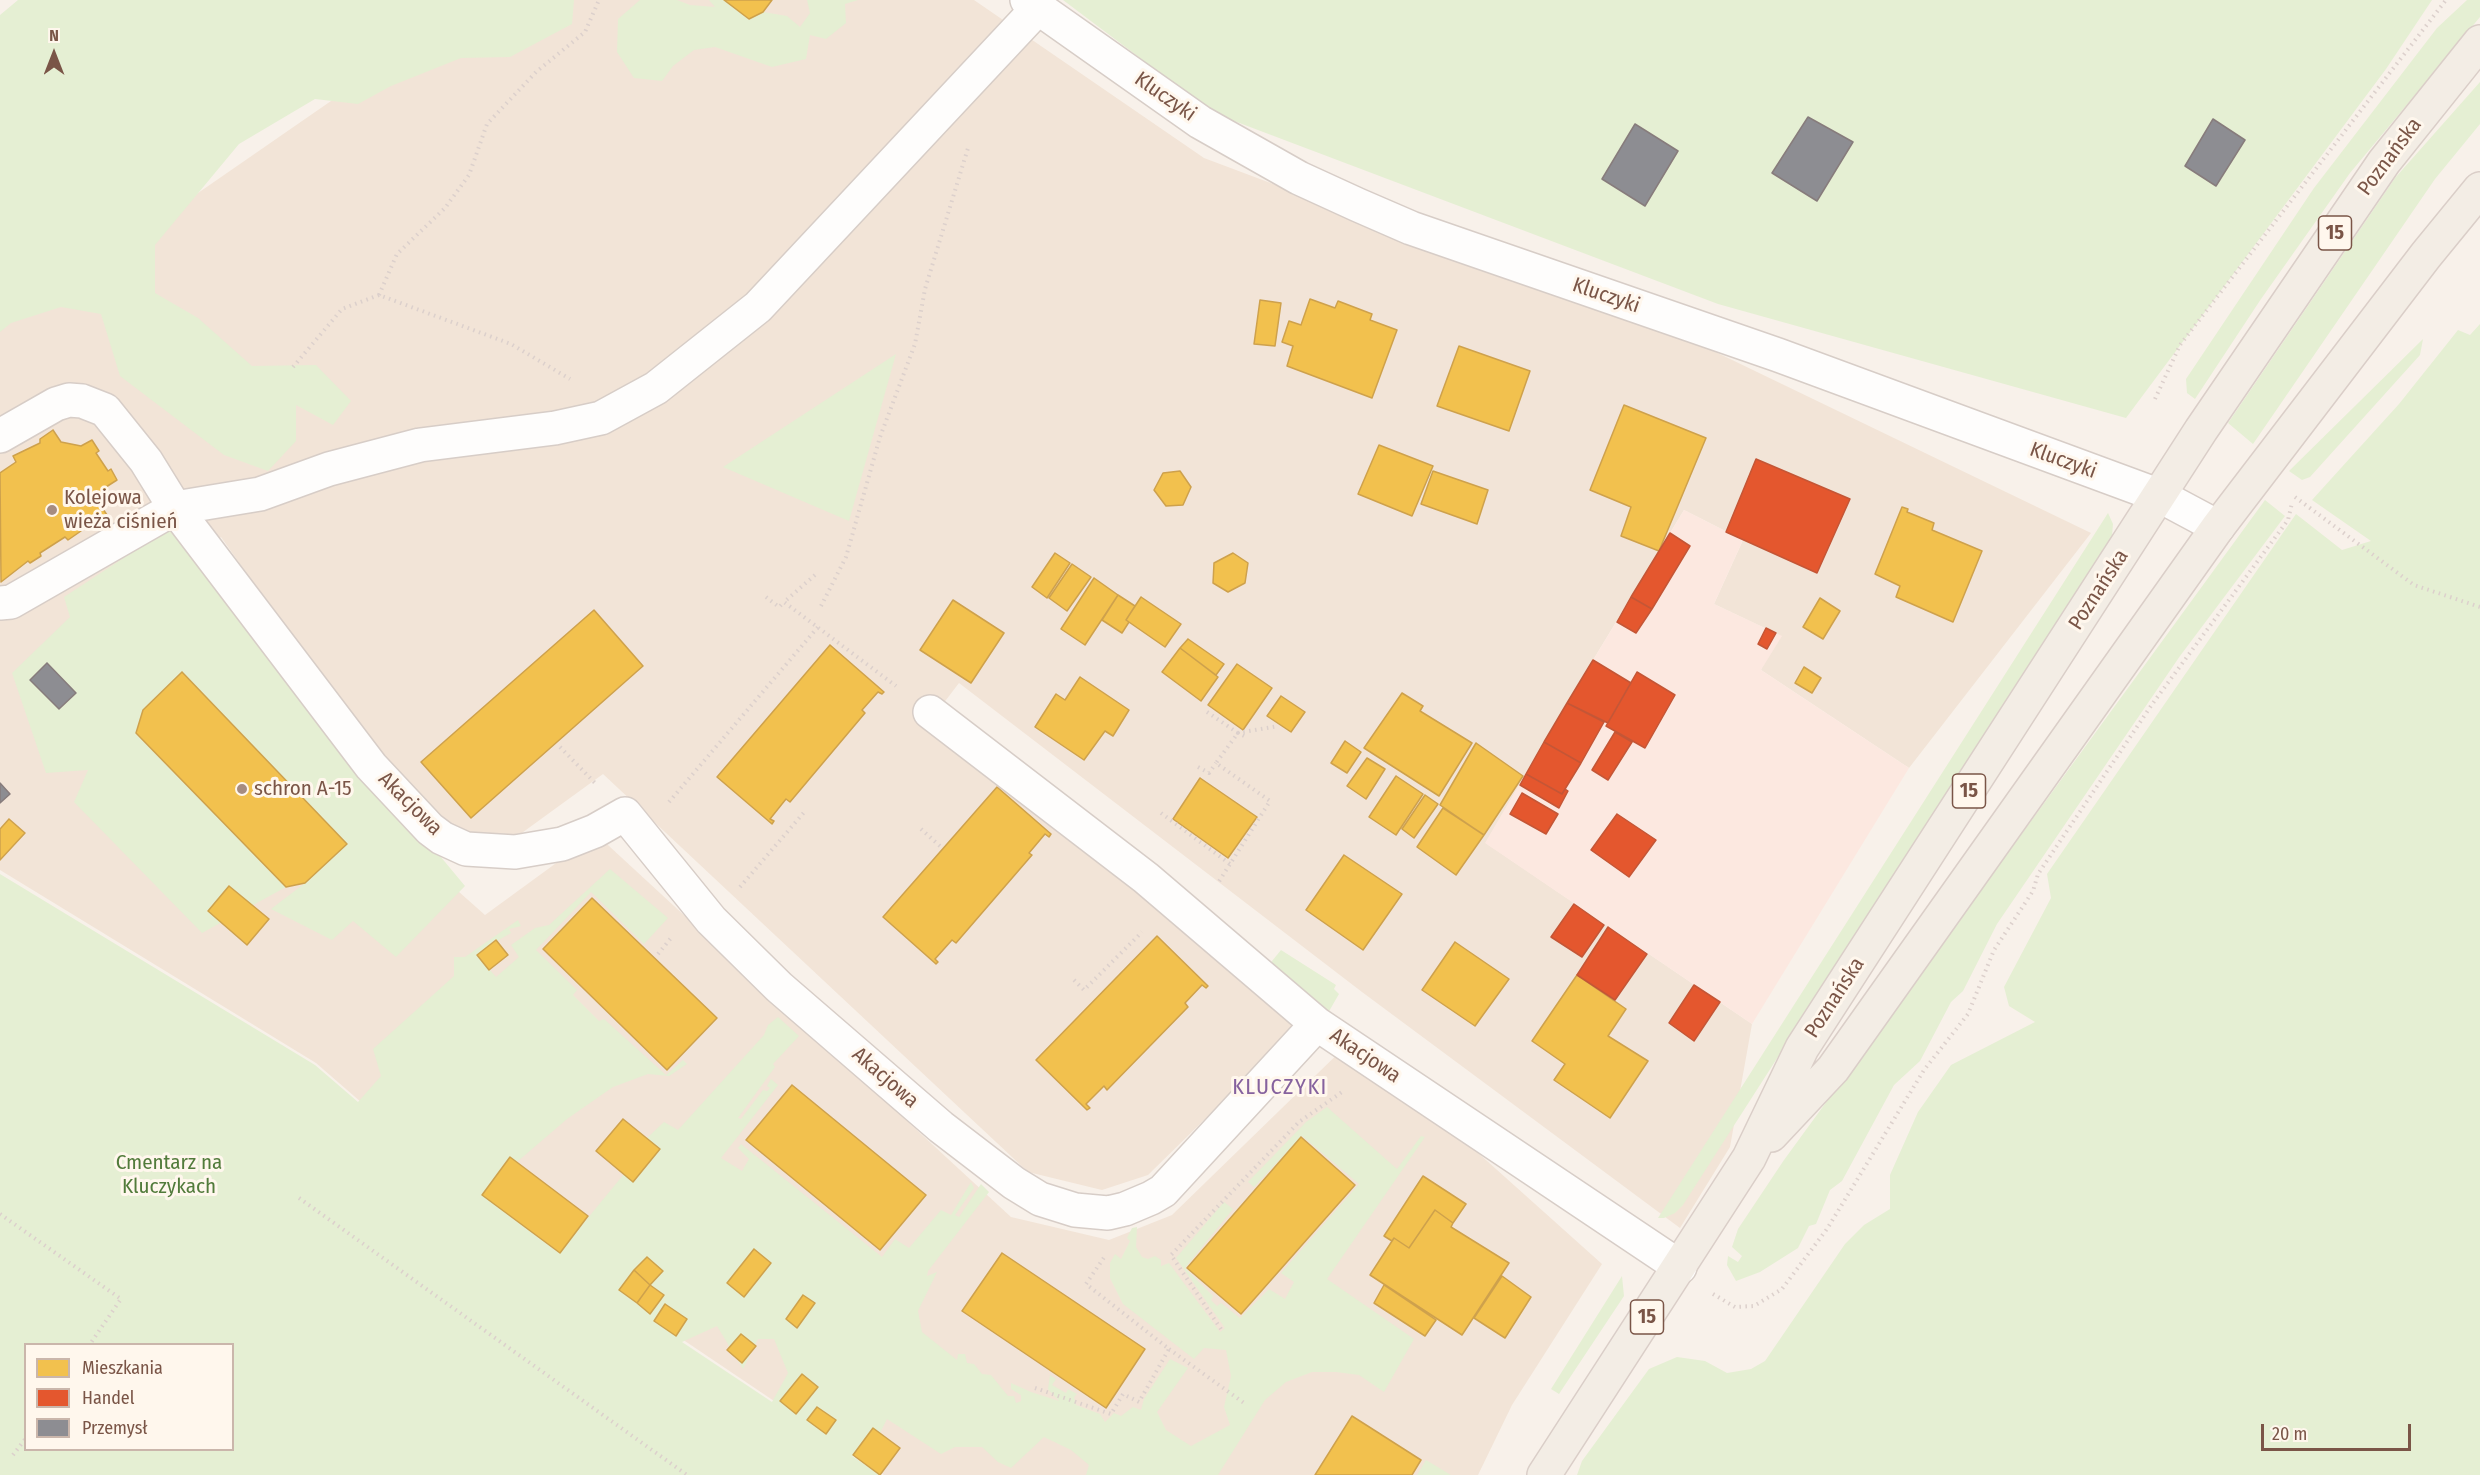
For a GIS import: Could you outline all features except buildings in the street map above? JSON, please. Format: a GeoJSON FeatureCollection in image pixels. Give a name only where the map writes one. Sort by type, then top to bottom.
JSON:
{"type":"FeatureCollection","features":[{"type":"Feature","properties":{"kind":"main road","name":"Poznańska"},"geometry":{"type":"LineString","coordinates":[[1544,1475],[1749,1158],[1802,1048],[2201,430],[2384,162],[2480,42]]}},
{"type":"Feature","properties":{"kind":"main road","name":"Poznańska"},"geometry":{"type":"LineString","coordinates":[[1749,1158],[1833,1069],[2218,527],[2426,255],[2480,189]]}},
{"type":"Feature","properties":{"kind":"street"},"geometry":{"type":"LineString","coordinates":[[5,603],[175,508],[261,494],[329,469],[420,446],[555,428],[602,418],[656,388],[758,307],[1033,4]]}},
{"type":"Feature","properties":{"kind":"street","name":"Kluczyki"},"geometry":{"type":"LineString","coordinates":[[1033,4],[1200,122],[1299,178],[1358,205],[1411,228],[1778,355],[2160,496],[2218,527]]}},
{"type":"Feature","properties":{"kind":"street","name":"Akacjowa"},"geometry":{"type":"LineString","coordinates":[[0,436],[56,404],[69,400],[82,401],[105,410],[146,461],[175,508],[371,766],[430,829],[442,838],[466,849],[532,850],[562,844],[595,831],[625,814],[711,920],[779,987],[941,1126],[1026,1192],[1049,1203],[1075,1210],[1108,1212],[1138,1204],[1163,1191],[1317,1024],[1678,1270]]}},
{"type":"Feature","properties":{"kind":"street"},"geometry":{"type":"LineString","coordinates":[[930,712],[1146,878],[1317,1024]]}},
{"type":"Feature","properties":{"kind":"path"},"geometry":{"type":"LineString","coordinates":[[379,295],[397,254],[445,208],[468,175],[487,124],[537,72],[585,32],[599,0]]}},
{"type":"Feature","properties":{"kind":"path"},"geometry":{"type":"LineString","coordinates":[[2155,399],[2180,345],[2448,0]]}},
{"type":"Feature","properties":{"kind":"path"},"geometry":{"type":"LineString","coordinates":[[820,606],[846,557],[880,437],[915,344],[925,289],[970,142]]}},
{"type":"Feature","properties":{"kind":"path"},"geometry":{"type":"LineString","coordinates":[[293,367],[342,309],[379,295],[511,345],[620,408]]}},
{"type":"Feature","properties":{"kind":"path"},"geometry":{"type":"LineString","coordinates":[[1678,1270],[1735,1307],[1754,1306],[1782,1289],[1827,1229],[1924,1070],[1968,1014],[1994,950],[2033,891],[2038,874],[2153,703],[2288,520],[2294,496],[2414,585],[2480,607]]}},
{"type":"Feature","properties":{"kind":"path"},"geometry":{"type":"LineString","coordinates":[[766,597],[779,607],[814,575]]}},
{"type":"Feature","properties":{"kind":"path"},"geometry":{"type":"LineString","coordinates":[[784,602],[930,712]]}},
{"type":"Feature","properties":{"kind":"path"},"geometry":{"type":"LineString","coordinates":[[641,834],[818,627]]}},
{"type":"Feature","properties":{"kind":"path"},"geometry":{"type":"LineString","coordinates":[[1207,712],[1244,736]]}},
{"type":"Feature","properties":{"kind":"path"},"geometry":{"type":"LineString","coordinates":[[1198,767],[1209,774],[1238,733],[1278,726]]}},
{"type":"Feature","properties":{"kind":"path"},"geometry":{"type":"LineString","coordinates":[[1201,925],[1209,897],[1270,801],[1216,763]]}},
{"type":"Feature","properties":{"kind":"path"},"geometry":{"type":"LineString","coordinates":[[711,920],[806,810]]}},
{"type":"Feature","properties":{"kind":"path"},"geometry":{"type":"LineString","coordinates":[[1161,813],[1230,864]]}},
{"type":"Feature","properties":{"kind":"path"},"geometry":{"type":"LineString","coordinates":[[921,829],[941,847]]}},
{"type":"Feature","properties":{"kind":"path"},"geometry":{"type":"LineString","coordinates":[[1221,1329],[1171,1255],[1299,1122],[1346,1089]]}},
{"type":"Feature","properties":{"kind":"path"},"geometry":{"type":"LineString","coordinates":[[299,1198],[687,1475]]}},
{"type":"Feature","properties":{"kind":"path"},"geometry":{"type":"LineString","coordinates":[[1138,1204],[1086,1284],[1169,1349],[1244,1403]]}},
{"type":"Feature","properties":{"kind":"path"},"geometry":{"type":"LineString","coordinates":[[0,1214],[122,1299],[91,1343]]}},
{"type":"Feature","properties":{"kind":"path"},"geometry":{"type":"LineString","coordinates":[[1035,1388],[1111,1414],[1123,1394],[1139,1402],[1169,1349]]}},
{"type":"Feature","properties":{"kind":"path"},"geometry":{"type":"LineString","coordinates":[[13,1455],[24,1441]]}},
{"type":"Feature","properties":{"kind":"shaded area"},"geometry":{"type":"Polygon","coordinates":[[[477,0],[974,0],[1204,158],[1699,344],[2091,533],[1909,768],[1761,670],[1775,633],[1714,604],[1743,540],[1684,510],[1567,703],[1486,843],[1752,1024],[1730,1147],[1680,1228],[1362,992],[959,683],[933,717],[1315,1011],[1148,1175],[1102,1190],[1028,1172],[603,774],[486,859],[373,753],[221,537],[180,567],[343,789],[485,915],[596,834],[1011,1217],[1109,1240],[1172,1215],[1352,1040],[1602,1264],[1512,1405],[1478,1475],[884,1475],[468,1195],[316,1063],[0,870],[0,330],[477,0]]]}},
{"type":"Feature","properties":{"kind":"shaded area"},"geometry":{"type":"Polygon","coordinates":[[[1684,510],[1743,540],[1714,604],[1782,636],[1761,670],[1909,768],[1752,1024],[1485,843],[1684,510]]]}},
{"type":"Feature","properties":{"kind":"green space"},"geometry":{"type":"Polygon","coordinates":[[[18,0],[574,0],[572,24],[510,57],[461,58],[391,86],[358,104],[315,99],[239,144],[155,245],[155,293],[198,318],[252,366],[316,365],[351,401],[333,425],[296,405],[296,441],[268,471],[224,455],[120,376],[101,314],[61,307],[11,323],[0,332],[0,15],[18,0]]]}},
{"type":"Feature","properties":{"kind":"green space"},"geometry":{"type":"Polygon","coordinates":[[[640,0],[677,0],[690,5],[715,7],[709,0],[724,0],[748,19],[763,12],[787,16],[800,27],[810,13],[807,0],[858,0],[845,4],[846,23],[826,39],[810,35],[806,59],[772,67],[715,47],[694,50],[673,66],[662,81],[634,78],[617,52],[618,19],[640,0]]]}},
{"type":"Feature","properties":{"kind":"green space"},"geometry":{"type":"Polygon","coordinates":[[[1063,0],[2432,0],[2386,69],[2126,418],[1718,304],[1213,113],[1063,0]]]}},
{"type":"Feature","properties":{"kind":"green space"},"geometry":{"type":"Polygon","coordinates":[[[2467,0],[2480,0],[2480,17],[2350,173],[2261,299],[2195,399],[2187,393],[2186,379],[2314,188],[2437,28],[2467,0]]]}},
{"type":"Feature","properties":{"kind":"green space"},"geometry":{"type":"Polygon","coordinates":[[[2480,82],[2480,124],[2435,179],[2253,444],[2228,423],[2395,178],[2480,82]]]}},
{"type":"Feature","properties":{"kind":"green space"},"geometry":{"type":"Polygon","coordinates":[[[2480,324],[2480,1475],[1577,1475],[1582,1461],[1649,1369],[1677,1357],[1705,1361],[1727,1373],[1751,1369],[1765,1361],[1845,1244],[1864,1225],[1890,1209],[1890,1175],[1918,1112],[1951,1065],[2035,1022],[2009,1006],[2004,987],[2051,898],[2047,874],[2296,514],[2342,550],[2371,541],[2312,500],[2399,404],[2458,330],[2470,335],[2480,324]]]}},
{"type":"Feature","properties":{"kind":"green space"},"geometry":{"type":"Polygon","coordinates":[[[2423,339],[2420,355],[2310,477],[2302,480],[2289,471],[2423,339]]]}},
{"type":"Feature","properties":{"kind":"green space"},"geometry":{"type":"Polygon","coordinates":[[[896,354],[849,521],[723,467],[896,354]]]}},
{"type":"Feature","properties":{"kind":"green space"},"geometry":{"type":"Polygon","coordinates":[[[2265,500],[2285,516],[2180,656],[1997,924],[1963,991],[1951,1002],[1920,1061],[1894,1085],[1842,1181],[1830,1190],[1816,1224],[1809,1226],[1798,1248],[1760,1272],[1736,1281],[1727,1265],[1728,1256],[1738,1262],[1742,1256],[1732,1247],[1738,1229],[1784,1160],[2265,500]]]}},
{"type":"Feature","properties":{"kind":"green space"},"geometry":{"type":"Polygon","coordinates":[[[2108,513],[2113,524],[2112,536],[1683,1205],[1675,1213],[1658,1218],[2108,513]]]}},
{"type":"Feature","properties":{"kind":"green space"},"geometry":{"type":"Polygon","coordinates":[[[168,529],[465,886],[396,957],[353,921],[332,940],[271,909],[305,883],[346,844],[182,673],[143,710],[136,734],[286,887],[202,933],[74,802],[88,770],[46,773],[12,673],[70,617],[64,597],[168,529]]]}},
{"type":"Feature","properties":{"kind":"green space","name":"Cmentarz na Kluczykach"},"geometry":{"type":"Polygon","coordinates":[[[610,869],[668,918],[644,944],[591,892],[536,950],[577,990],[573,995],[599,1021],[604,1019],[666,1075],[683,1060],[687,1064],[669,1076],[648,1074],[613,1087],[567,1119],[517,1162],[511,1158],[482,1195],[559,1253],[624,1174],[660,1149],[647,1138],[664,1122],[678,1130],[764,1035],[768,1025],[778,1017],[799,1036],[773,1064],[775,1067],[738,1118],[741,1119],[763,1090],[767,1091],[770,1088],[767,1086],[771,1079],[778,1085],[721,1158],[742,1171],[749,1159],[738,1148],[741,1144],[882,1257],[895,1239],[909,1248],[941,1210],[951,1215],[971,1182],[974,1188],[955,1215],[959,1217],[981,1184],[989,1192],[928,1271],[927,1276],[937,1272],[918,1311],[922,1332],[957,1360],[958,1354],[965,1354],[967,1363],[974,1364],[982,1374],[991,1375],[1008,1396],[1014,1396],[1016,1403],[1021,1401],[1021,1395],[1011,1389],[1011,1383],[1059,1401],[1048,1389],[1050,1375],[1056,1379],[1052,1385],[1066,1393],[1068,1389],[1077,1394],[1074,1397],[1076,1405],[1100,1414],[1105,1422],[1114,1413],[1121,1416],[1133,1407],[1141,1410],[1144,1399],[1170,1359],[1188,1368],[1157,1412],[1166,1430],[1191,1446],[1230,1425],[1224,1407],[1231,1376],[1226,1350],[1204,1348],[1194,1359],[1123,1304],[1110,1278],[1110,1263],[1115,1254],[1121,1259],[1130,1241],[1127,1238],[1132,1228],[1137,1227],[1136,1247],[1142,1257],[1148,1259],[1155,1256],[1161,1260],[1161,1266],[1169,1263],[1220,1332],[1225,1328],[1176,1258],[1224,1202],[1233,1209],[1185,1268],[1213,1296],[1211,1300],[1217,1306],[1221,1303],[1240,1318],[1269,1289],[1285,1299],[1294,1282],[1281,1273],[1359,1184],[1302,1136],[1254,1187],[1248,1182],[1306,1122],[1327,1107],[1397,1169],[1421,1136],[1425,1137],[1327,1279],[1414,1339],[1384,1392],[1359,1375],[1336,1372],[1312,1372],[1286,1382],[1265,1400],[1218,1475],[1086,1475],[1089,1465],[1071,1450],[1044,1437],[1011,1468],[998,1462],[982,1447],[955,1447],[941,1454],[887,1419],[880,1433],[873,1428],[852,1456],[880,1475],[0,1475],[0,874],[315,1065],[358,1102],[381,1076],[373,1049],[454,976],[454,957],[465,957],[518,920],[521,926],[509,929],[511,933],[495,940],[477,955],[496,977],[519,957],[511,945],[535,928],[549,925],[610,869]],[[717,1326],[682,1342],[772,1402],[788,1373],[774,1339],[758,1339],[743,1369],[717,1326]]]}},
{"type":"Feature","properties":{"kind":"green space"},"geometry":{"type":"Polygon","coordinates":[[[1281,950],[1336,985],[1334,989],[1339,994],[1328,1013],[1273,968],[1272,961],[1281,950]]]}},
{"type":"Feature","properties":{"kind":"green space"},"geometry":{"type":"Polygon","coordinates":[[[1622,1276],[1624,1296],[1559,1394],[1551,1389],[1622,1276]]]}},
{"type":"Feature","properties":{"kind":"green space"},"geometry":{"type":"Polygon","coordinates":[[[1426,1460],[1451,1475],[1417,1475],[1426,1460]]]}},
{"type":"Feature","properties":{"kind":"place","name":"Kolejowa wieża ciśnień"},"geometry":{"type":"Point","coordinates":[52,510]}},
{"type":"Feature","properties":{"kind":"place","name":"schron A-15"},"geometry":{"type":"Point","coordinates":[242,789]}},
{"type":"Feature","properties":{"kind":"district","name":"KLUCZYKI"},"geometry":{"type":"Point","coordinates":[1280,1088]}}]}
